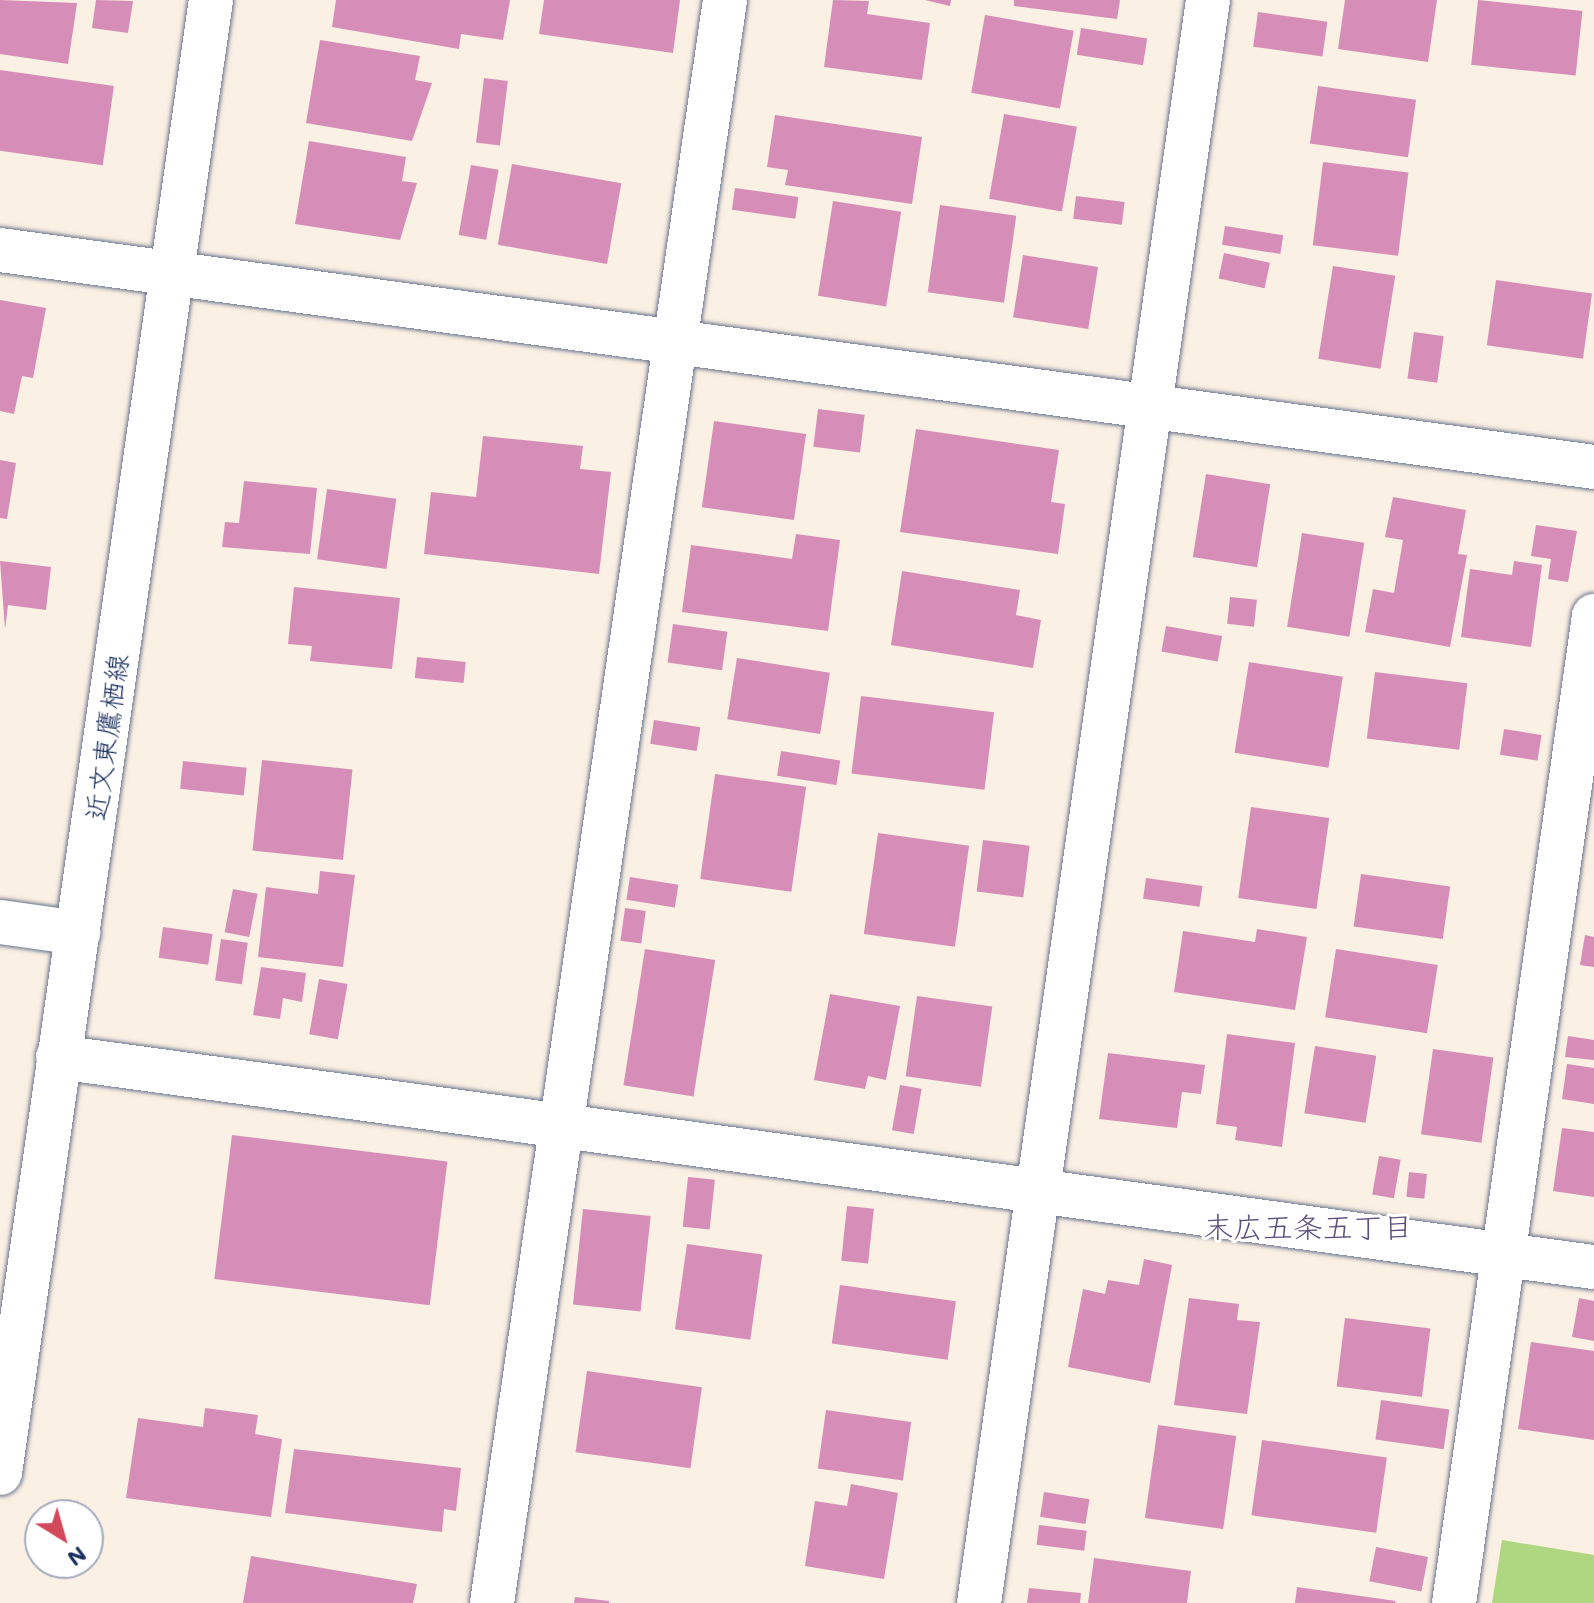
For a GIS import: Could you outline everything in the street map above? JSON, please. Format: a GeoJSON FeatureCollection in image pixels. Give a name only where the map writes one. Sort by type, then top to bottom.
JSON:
{"type":"FeatureCollection","features":[{"type":"Feature","properties":{"kind":"street","name":"近文東鷹栖線"},"geometry":{"type":"LineString","coordinates":[[0,1473],[211,0]]}},
{"type":"Feature","properties":{"kind":"street"},"geometry":{"type":"LineString","coordinates":[[492,1603],[725,0]]}},
{"type":"Feature","properties":{"kind":"street"},"geometry":{"type":"LineString","coordinates":[[979,1603],[1208,0]]}},
{"type":"Feature","properties":{"kind":"street"},"geometry":{"type":"LineString","coordinates":[[0,250],[675,344],[1152,404],[1594,467]]}},
{"type":"Feature","properties":{"kind":"street"},"geometry":{"type":"LineString","coordinates":[[1454,1603],[1594,616]]}},
{"type":"Feature","properties":{"kind":"street"},"geometry":{"type":"LineString","coordinates":[[0,922],[78,933]]}},
{"type":"Feature","properties":{"kind":"street"},"geometry":{"type":"LineString","coordinates":[[58,1057],[1594,1267]]}},
{"type":"Feature","properties":{"kind":"green space"},"geometry":{"type":"Polygon","coordinates":[[[1502,1540],[1594,1555],[1594,1603],[1492,1603],[1502,1540]]]}},
{"type":"Feature","properties":{"kind":"building"},"geometry":{"type":"Polygon","coordinates":[[[0,0],[77,3],[68,64],[0,54],[0,0]]]}},
{"type":"Feature","properties":{"kind":"building"},"geometry":{"type":"Polygon","coordinates":[[[96,0],[133,1],[128,33],[92,28],[96,0]]]}},
{"type":"Feature","properties":{"kind":"building"},"geometry":{"type":"Polygon","coordinates":[[[336,0],[510,0],[503,40],[461,34],[459,49],[332,27],[336,0]]]}},
{"type":"Feature","properties":{"kind":"building"},"geometry":{"type":"Polygon","coordinates":[[[544,0],[680,0],[673,53],[539,34],[544,0]]]}},
{"type":"Feature","properties":{"kind":"building"},"geometry":{"type":"Polygon","coordinates":[[[833,0],[869,1],[867,14],[930,23],[922,80],[824,67],[833,0]]]}},
{"type":"Feature","properties":{"kind":"building"},"geometry":{"type":"Polygon","coordinates":[[[925,0],[951,0],[950,6],[925,0]]]}},
{"type":"Feature","properties":{"kind":"building"},"geometry":{"type":"Polygon","coordinates":[[[1014,0],[1120,0],[1117,19],[1014,6],[1014,0]]]}},
{"type":"Feature","properties":{"kind":"building"},"geometry":{"type":"Polygon","coordinates":[[[1345,0],[1437,0],[1428,62],[1338,49],[1345,0]]]}},
{"type":"Feature","properties":{"kind":"building"},"geometry":{"type":"Polygon","coordinates":[[[1478,0],[1582,11],[1576,76],[1471,65],[1478,0]]]}},
{"type":"Feature","properties":{"kind":"building"},"geometry":{"type":"Polygon","coordinates":[[[1258,12],[1327,22],[1322,56],[1253,47],[1258,12]]]}},
{"type":"Feature","properties":{"kind":"building"},"geometry":{"type":"Polygon","coordinates":[[[985,15],[1074,31],[1060,108],[971,93],[985,15]]]}},
{"type":"Feature","properties":{"kind":"building"},"geometry":{"type":"Polygon","coordinates":[[[1081,28],[1147,38],[1143,65],[1077,55],[1081,28]]]}},
{"type":"Feature","properties":{"kind":"building"},"geometry":{"type":"Polygon","coordinates":[[[320,40],[420,56],[415,80],[432,83],[412,141],[306,123],[320,40]]]}},
{"type":"Feature","properties":{"kind":"building"},"geometry":{"type":"Polygon","coordinates":[[[0,70],[114,86],[103,165],[0,151],[0,70]]]}},
{"type":"Feature","properties":{"kind":"building"},"geometry":{"type":"Polygon","coordinates":[[[484,78],[508,81],[500,145],[476,143],[484,78]]]}},
{"type":"Feature","properties":{"kind":"building"},"geometry":{"type":"Polygon","coordinates":[[[1318,86],[1416,100],[1408,157],[1310,143],[1318,86]]]}},
{"type":"Feature","properties":{"kind":"building"},"geometry":{"type":"Polygon","coordinates":[[[1004,114],[1077,127],[1062,212],[989,199],[1004,114]]]}},
{"type":"Feature","properties":{"kind":"building"},"geometry":{"type":"Polygon","coordinates":[[[775,115],[922,137],[912,204],[785,185],[788,170],[767,167],[775,115]]]}},
{"type":"Feature","properties":{"kind":"building"},"geometry":{"type":"Polygon","coordinates":[[[309,141],[406,157],[402,181],[417,183],[400,240],[295,224],[309,141]]]}},
{"type":"Feature","properties":{"kind":"building"},"geometry":{"type":"Polygon","coordinates":[[[1323,162],[1408,172],[1398,256],[1313,245],[1323,162]]]}},
{"type":"Feature","properties":{"kind":"building"},"geometry":{"type":"Polygon","coordinates":[[[512,164],[621,183],[607,264],[498,245],[512,164]]]}},
{"type":"Feature","properties":{"kind":"building"},"geometry":{"type":"Polygon","coordinates":[[[471,165],[499,170],[486,240],[459,235],[471,165]]]}},
{"type":"Feature","properties":{"kind":"building"},"geometry":{"type":"Polygon","coordinates":[[[735,188],[798,197],[795,219],[732,210],[735,188]]]}},
{"type":"Feature","properties":{"kind":"building"},"geometry":{"type":"Polygon","coordinates":[[[1076,196],[1125,202],[1122,225],[1073,219],[1076,196]]]}},
{"type":"Feature","properties":{"kind":"building"},"geometry":{"type":"Polygon","coordinates":[[[833,201],[901,212],[886,307],[818,296],[833,201]]]}},
{"type":"Feature","properties":{"kind":"building"},"geometry":{"type":"Polygon","coordinates":[[[940,205],[1016,216],[1004,303],[928,292],[940,205]]]}},
{"type":"Feature","properties":{"kind":"building"},"geometry":{"type":"Polygon","coordinates":[[[1225,226],[1283,235],[1280,254],[1222,245],[1225,226]]]}},
{"type":"Feature","properties":{"kind":"building"},"geometry":{"type":"Polygon","coordinates":[[[1224,253],[1270,263],[1265,288],[1219,278],[1224,253]]]}},
{"type":"Feature","properties":{"kind":"building"},"geometry":{"type":"Polygon","coordinates":[[[1023,255],[1098,267],[1088,329],[1013,317],[1023,255]]]}},
{"type":"Feature","properties":{"kind":"building"},"geometry":{"type":"Polygon","coordinates":[[[1333,266],[1395,276],[1381,369],[1318,359],[1333,266]]]}},
{"type":"Feature","properties":{"kind":"building"},"geometry":{"type":"Polygon","coordinates":[[[1496,280],[1592,293],[1583,359],[1487,345],[1496,280]]]}},
{"type":"Feature","properties":{"kind":"building"},"geometry":{"type":"Polygon","coordinates":[[[0,300],[46,308],[33,378],[22,376],[14,414],[0,411],[0,300]]]}},
{"type":"Feature","properties":{"kind":"building"},"geometry":{"type":"Polygon","coordinates":[[[1414,332],[1444,336],[1437,383],[1407,379],[1414,332]]]}},
{"type":"Feature","properties":{"kind":"building"},"geometry":{"type":"Polygon","coordinates":[[[818,409],[865,415],[860,452],[813,447],[818,409]]]}},
{"type":"Feature","properties":{"kind":"building"},"geometry":{"type":"Polygon","coordinates":[[[714,421],[806,434],[794,520],[702,507],[714,421]]]}},
{"type":"Feature","properties":{"kind":"building"},"geometry":{"type":"Polygon","coordinates":[[[916,429],[1059,450],[1051,502],[1065,504],[1058,554],[900,532],[916,429]]]}},
{"type":"Feature","properties":{"kind":"building"},"geometry":{"type":"Polygon","coordinates":[[[483,436],[583,446],[580,469],[611,472],[599,574],[424,554],[431,492],[476,497],[483,436]]]}},
{"type":"Feature","properties":{"kind":"building"},"geometry":{"type":"Polygon","coordinates":[[[0,460],[16,463],[7,519],[0,518],[0,460]]]}},
{"type":"Feature","properties":{"kind":"building"},"geometry":{"type":"Polygon","coordinates":[[[1206,474],[1270,484],[1257,567],[1193,557],[1206,474]]]}},
{"type":"Feature","properties":{"kind":"building"},"geometry":{"type":"Polygon","coordinates":[[[244,481],[317,488],[310,554],[222,547],[225,522],[239,523],[244,481]]]}},
{"type":"Feature","properties":{"kind":"building"},"geometry":{"type":"Polygon","coordinates":[[[327,489],[396,499],[386,569],[317,559],[327,489]]]}},
{"type":"Feature","properties":{"kind":"building"},"geometry":{"type":"Polygon","coordinates":[[[1393,497],[1466,510],[1458,554],[1467,555],[1450,647],[1365,632],[1373,589],[1394,593],[1403,540],[1385,537],[1393,497]]]}},
{"type":"Feature","properties":{"kind":"building"},"geometry":{"type":"Polygon","coordinates":[[[1536,525],[1577,531],[1568,582],[1548,579],[1551,559],[1531,556],[1536,525]]]}},
{"type":"Feature","properties":{"kind":"building"},"geometry":{"type":"Polygon","coordinates":[[[1302,533],[1364,543],[1349,637],[1287,627],[1302,533]]]}},
{"type":"Feature","properties":{"kind":"building"},"geometry":{"type":"Polygon","coordinates":[[[796,534],[840,540],[828,631],[682,612],[691,545],[792,559],[796,534]]]}},
{"type":"Feature","properties":{"kind":"building"},"geometry":{"type":"Polygon","coordinates":[[[0,561],[51,567],[46,610],[8,605],[5,629],[0,561]]]}},
{"type":"Feature","properties":{"kind":"building"},"geometry":{"type":"Polygon","coordinates":[[[1514,561],[1542,565],[1531,647],[1461,637],[1470,569],[1512,575],[1514,561]]]}},
{"type":"Feature","properties":{"kind":"building"},"geometry":{"type":"Polygon","coordinates":[[[902,571],[1020,590],[1016,615],[1041,620],[1033,668],[891,645],[902,571]]]}},
{"type":"Feature","properties":{"kind":"building"},"geometry":{"type":"Polygon","coordinates":[[[294,587],[400,598],[392,669],[310,661],[312,646],[288,644],[294,587]]]}},
{"type":"Feature","properties":{"kind":"building"},"geometry":{"type":"Polygon","coordinates":[[[1230,597],[1257,600],[1254,627],[1227,624],[1230,597]]]}},
{"type":"Feature","properties":{"kind":"building"},"geometry":{"type":"Polygon","coordinates":[[[673,624],[727,632],[722,670],[668,663],[673,624]]]}},
{"type":"Feature","properties":{"kind":"building"},"geometry":{"type":"Polygon","coordinates":[[[1166,626],[1222,636],[1218,662],[1161,652],[1166,626]]]}},
{"type":"Feature","properties":{"kind":"building"},"geometry":{"type":"Polygon","coordinates":[[[417,657],[466,662],[464,683],[415,678],[417,657]]]}},
{"type":"Feature","properties":{"kind":"building"},"geometry":{"type":"Polygon","coordinates":[[[737,658],[830,673],[820,734],[727,719],[737,658]]]}},
{"type":"Feature","properties":{"kind":"building"},"geometry":{"type":"Polygon","coordinates":[[[1249,662],[1343,677],[1328,768],[1235,753],[1249,662]]]}},
{"type":"Feature","properties":{"kind":"building"},"geometry":{"type":"Polygon","coordinates":[[[1375,672],[1467,683],[1459,750],[1367,739],[1375,672]]]}},
{"type":"Feature","properties":{"kind":"building"},"geometry":{"type":"Polygon","coordinates":[[[861,696],[994,712],[984,790],[851,773],[861,696]]]}},
{"type":"Feature","properties":{"kind":"building"},"geometry":{"type":"Polygon","coordinates":[[[654,720],[700,727],[697,751],[650,744],[654,720]]]}},
{"type":"Feature","properties":{"kind":"building"},"geometry":{"type":"Polygon","coordinates":[[[1504,729],[1542,735],[1537,761],[1500,755],[1504,729]]]}},
{"type":"Feature","properties":{"kind":"building"},"geometry":{"type":"Polygon","coordinates":[[[781,751],[840,760],[836,785],[777,776],[781,751]]]}},
{"type":"Feature","properties":{"kind":"building"},"geometry":{"type":"Polygon","coordinates":[[[262,760],[353,770],[343,860],[252,851],[262,760]]]}},
{"type":"Feature","properties":{"kind":"building"},"geometry":{"type":"Polygon","coordinates":[[[183,761],[247,768],[244,796],[180,789],[183,761]]]}},
{"type":"Feature","properties":{"kind":"building"},"geometry":{"type":"Polygon","coordinates":[[[715,774],[806,787],[791,892],[700,879],[715,774]]]}},
{"type":"Feature","properties":{"kind":"building"},"geometry":{"type":"Polygon","coordinates":[[[1251,807],[1329,818],[1316,909],[1238,898],[1251,807]]]}},
{"type":"Feature","properties":{"kind":"building"},"geometry":{"type":"Polygon","coordinates":[[[878,833],[969,846],[955,947],[864,934],[878,833]]]}},
{"type":"Feature","properties":{"kind":"building"},"geometry":{"type":"Polygon","coordinates":[[[983,840],[1030,846],[1023,897],[977,892],[983,840]]]}},
{"type":"Feature","properties":{"kind":"building"},"geometry":{"type":"Polygon","coordinates":[[[320,871],[355,875],[343,967],[258,957],[266,887],[318,894],[320,871]]]}},
{"type":"Feature","properties":{"kind":"building"},"geometry":{"type":"Polygon","coordinates":[[[1361,874],[1450,887],[1443,939],[1354,926],[1361,874]]]}},
{"type":"Feature","properties":{"kind":"building"},"geometry":{"type":"Polygon","coordinates":[[[630,877],[678,885],[675,907],[626,900],[630,877]]]}},
{"type":"Feature","properties":{"kind":"building"},"geometry":{"type":"Polygon","coordinates":[[[1146,878],[1202,886],[1200,907],[1143,899],[1146,878]]]}},
{"type":"Feature","properties":{"kind":"building"},"geometry":{"type":"Polygon","coordinates":[[[233,889],[258,894],[249,937],[225,932],[233,889]]]}},
{"type":"Feature","properties":{"kind":"building"},"geometry":{"type":"Polygon","coordinates":[[[625,908],[646,911],[641,944],[620,941],[625,908]]]}},
{"type":"Feature","properties":{"kind":"building"},"geometry":{"type":"Polygon","coordinates":[[[163,927],[213,934],[208,965],[159,958],[163,927]]]}},
{"type":"Feature","properties":{"kind":"building"},"geometry":{"type":"Polygon","coordinates":[[[1257,929],[1307,937],[1295,1010],[1174,992],[1183,931],[1255,942],[1257,929]]]}},
{"type":"Feature","properties":{"kind":"building"},"geometry":{"type":"Polygon","coordinates":[[[1585,935],[1594,937],[1594,967],[1580,965],[1585,935]]]}},
{"type":"Feature","properties":{"kind":"building"},"geometry":{"type":"Polygon","coordinates":[[[221,939],[248,943],[242,984],[215,981],[221,939]]]}},
{"type":"Feature","properties":{"kind":"building"},"geometry":{"type":"Polygon","coordinates":[[[645,949],[715,960],[694,1096],[623,1085],[645,949]]]}},
{"type":"Feature","properties":{"kind":"building"},"geometry":{"type":"Polygon","coordinates":[[[1336,949],[1438,965],[1427,1033],[1325,1017],[1336,949]]]}},
{"type":"Feature","properties":{"kind":"building"},"geometry":{"type":"Polygon","coordinates":[[[261,967],[306,973],[302,1002],[283,998],[280,1019],[253,1015],[261,967]]]}},
{"type":"Feature","properties":{"kind":"building"},"geometry":{"type":"Polygon","coordinates":[[[319,979],[348,984],[338,1039],[309,1034],[319,979]]]}},
{"type":"Feature","properties":{"kind":"building"},"geometry":{"type":"Polygon","coordinates":[[[830,994],[900,1006],[886,1080],[868,1076],[865,1089],[814,1080],[830,994]]]}},
{"type":"Feature","properties":{"kind":"building"},"geometry":{"type":"Polygon","coordinates":[[[917,996],[992,1007],[981,1087],[906,1076],[917,996]]]}},
{"type":"Feature","properties":{"kind":"building"},"geometry":{"type":"Polygon","coordinates":[[[1227,1034],[1295,1043],[1282,1147],[1235,1140],[1237,1127],[1216,1124],[1227,1034]]]}},
{"type":"Feature","properties":{"kind":"building"},"geometry":{"type":"Polygon","coordinates":[[[1568,1036],[1594,1040],[1594,1060],[1565,1057],[1568,1036]]]}},
{"type":"Feature","properties":{"kind":"building"},"geometry":{"type":"Polygon","coordinates":[[[1315,1046],[1376,1056],[1366,1123],[1304,1113],[1315,1046]]]}},
{"type":"Feature","properties":{"kind":"building"},"geometry":{"type":"Polygon","coordinates":[[[1433,1049],[1493,1057],[1481,1143],[1421,1134],[1433,1049]]]}},
{"type":"Feature","properties":{"kind":"building"},"geometry":{"type":"Polygon","coordinates":[[[1108,1053],[1205,1065],[1201,1094],[1182,1092],[1177,1128],[1099,1119],[1108,1053]]]}},
{"type":"Feature","properties":{"kind":"building"},"geometry":{"type":"Polygon","coordinates":[[[1567,1064],[1594,1068],[1594,1104],[1562,1099],[1567,1064]]]}},
{"type":"Feature","properties":{"kind":"building"},"geometry":{"type":"Polygon","coordinates":[[[900,1085],[922,1089],[914,1134],[892,1130],[900,1085]]]}},
{"type":"Feature","properties":{"kind":"building"},"geometry":{"type":"Polygon","coordinates":[[[1562,1128],[1594,1132],[1594,1197],[1553,1191],[1562,1128]]]}},
{"type":"Feature","properties":{"kind":"building"},"geometry":{"type":"Polygon","coordinates":[[[232,1135],[447,1161],[430,1305],[214,1279],[232,1135]]]}},
{"type":"Feature","properties":{"kind":"building"},"geometry":{"type":"Polygon","coordinates":[[[1379,1156],[1401,1160],[1394,1198],[1372,1194],[1379,1156]]]}},
{"type":"Feature","properties":{"kind":"building"},"geometry":{"type":"Polygon","coordinates":[[[1409,1172],[1427,1174],[1424,1199],[1406,1197],[1409,1172]]]}},
{"type":"Feature","properties":{"kind":"building"},"geometry":{"type":"Polygon","coordinates":[[[688,1177],[715,1180],[710,1230],[683,1227],[688,1177]]]}},
{"type":"Feature","properties":{"kind":"building"},"geometry":{"type":"Polygon","coordinates":[[[847,1206],[874,1209],[868,1264],[841,1261],[847,1206]]]}},
{"type":"Feature","properties":{"kind":"building"},"geometry":{"type":"Polygon","coordinates":[[[583,1209],[651,1216],[641,1312],[573,1304],[583,1209]]]}},
{"type":"Feature","properties":{"kind":"building"},"geometry":{"type":"Polygon","coordinates":[[[687,1244],[762,1255],[750,1340],[675,1329],[687,1244]]]}},
{"type":"Feature","properties":{"kind":"building"},"geometry":{"type":"Polygon","coordinates":[[[1144,1259],[1172,1265],[1150,1383],[1068,1367],[1083,1289],[1105,1294],[1108,1280],[1139,1285],[1144,1259]]]}},
{"type":"Feature","properties":{"kind":"building"},"geometry":{"type":"Polygon","coordinates":[[[840,1285],[956,1301],[948,1360],[832,1343],[840,1285]]]}},
{"type":"Feature","properties":{"kind":"building"},"geometry":{"type":"Polygon","coordinates":[[[1189,1298],[1239,1304],[1237,1320],[1260,1322],[1247,1414],[1174,1405],[1189,1298]]]}},
{"type":"Feature","properties":{"kind":"building"},"geometry":{"type":"Polygon","coordinates":[[[1579,1298],[1594,1301],[1594,1341],[1572,1337],[1579,1298]]]}},
{"type":"Feature","properties":{"kind":"building"},"geometry":{"type":"Polygon","coordinates":[[[1345,1318],[1430,1328],[1422,1397],[1337,1386],[1345,1318]]]}},
{"type":"Feature","properties":{"kind":"building"},"geometry":{"type":"Polygon","coordinates":[[[1531,1342],[1594,1351],[1594,1440],[1518,1429],[1531,1342]]]}},
{"type":"Feature","properties":{"kind":"building"},"geometry":{"type":"Polygon","coordinates":[[[587,1371],[702,1387],[690,1468],[576,1452],[587,1371]]]}},
{"type":"Feature","properties":{"kind":"building"},"geometry":{"type":"Polygon","coordinates":[[[1381,1400],[1449,1410],[1444,1449],[1375,1440],[1381,1400]]]}},
{"type":"Feature","properties":{"kind":"building"},"geometry":{"type":"Polygon","coordinates":[[[205,1408],[258,1415],[255,1434],[282,1439],[271,1517],[126,1498],[138,1418],[203,1427],[205,1408]]]}},
{"type":"Feature","properties":{"kind":"building"},"geometry":{"type":"Polygon","coordinates":[[[826,1410],[911,1422],[903,1480],[818,1468],[826,1410]]]}},
{"type":"Feature","properties":{"kind":"building"},"geometry":{"type":"Polygon","coordinates":[[[1158,1425],[1236,1436],[1223,1529],[1145,1518],[1158,1425]]]}},
{"type":"Feature","properties":{"kind":"building"},"geometry":{"type":"Polygon","coordinates":[[[1262,1440],[1387,1458],[1376,1533],[1251,1515],[1262,1440]]]}},
{"type":"Feature","properties":{"kind":"building"},"geometry":{"type":"Polygon","coordinates":[[[294,1449],[461,1468],[456,1511],[444,1509],[442,1532],[285,1513],[294,1449]]]}},
{"type":"Feature","properties":{"kind":"building"},"geometry":{"type":"Polygon","coordinates":[[[851,1484],[898,1493],[884,1579],[805,1566],[815,1501],[847,1506],[851,1484]]]}},
{"type":"Feature","properties":{"kind":"building"},"geometry":{"type":"Polygon","coordinates":[[[1044,1492],[1089,1499],[1086,1524],[1040,1517],[1044,1492]]]}},
{"type":"Feature","properties":{"kind":"building"},"geometry":{"type":"Polygon","coordinates":[[[1039,1525],[1087,1531],[1084,1551],[1037,1545],[1039,1525]]]}},
{"type":"Feature","properties":{"kind":"building"},"geometry":{"type":"Polygon","coordinates":[[[1376,1547],[1428,1557],[1421,1591],[1369,1581],[1376,1547]]]}},
{"type":"Feature","properties":{"kind":"building"},"geometry":{"type":"Polygon","coordinates":[[[251,1556],[417,1584],[413,1603],[243,1603],[251,1556]]]}},
{"type":"Feature","properties":{"kind":"building"},"geometry":{"type":"Polygon","coordinates":[[[1094,1558],[1191,1571],[1187,1603],[1088,1603],[1094,1558]]]}},
{"type":"Feature","properties":{"kind":"building"},"geometry":{"type":"Polygon","coordinates":[[[1297,1587],[1396,1601],[1295,1603],[1297,1587]]]}},
{"type":"Feature","properties":{"kind":"building"},"geometry":{"type":"Polygon","coordinates":[[[1029,1588],[1081,1593],[1080,1603],[1027,1603],[1029,1588]]]}},
{"type":"Feature","properties":{"kind":"building"},"geometry":{"type":"Polygon","coordinates":[[[575,1597],[609,1601],[609,1603],[574,1603],[575,1597]]]}},
{"type":"Feature","properties":{"kind":"district","name":"末広五条五丁目"},"geometry":{"type":"Point","coordinates":[1308,1226]}}]}
